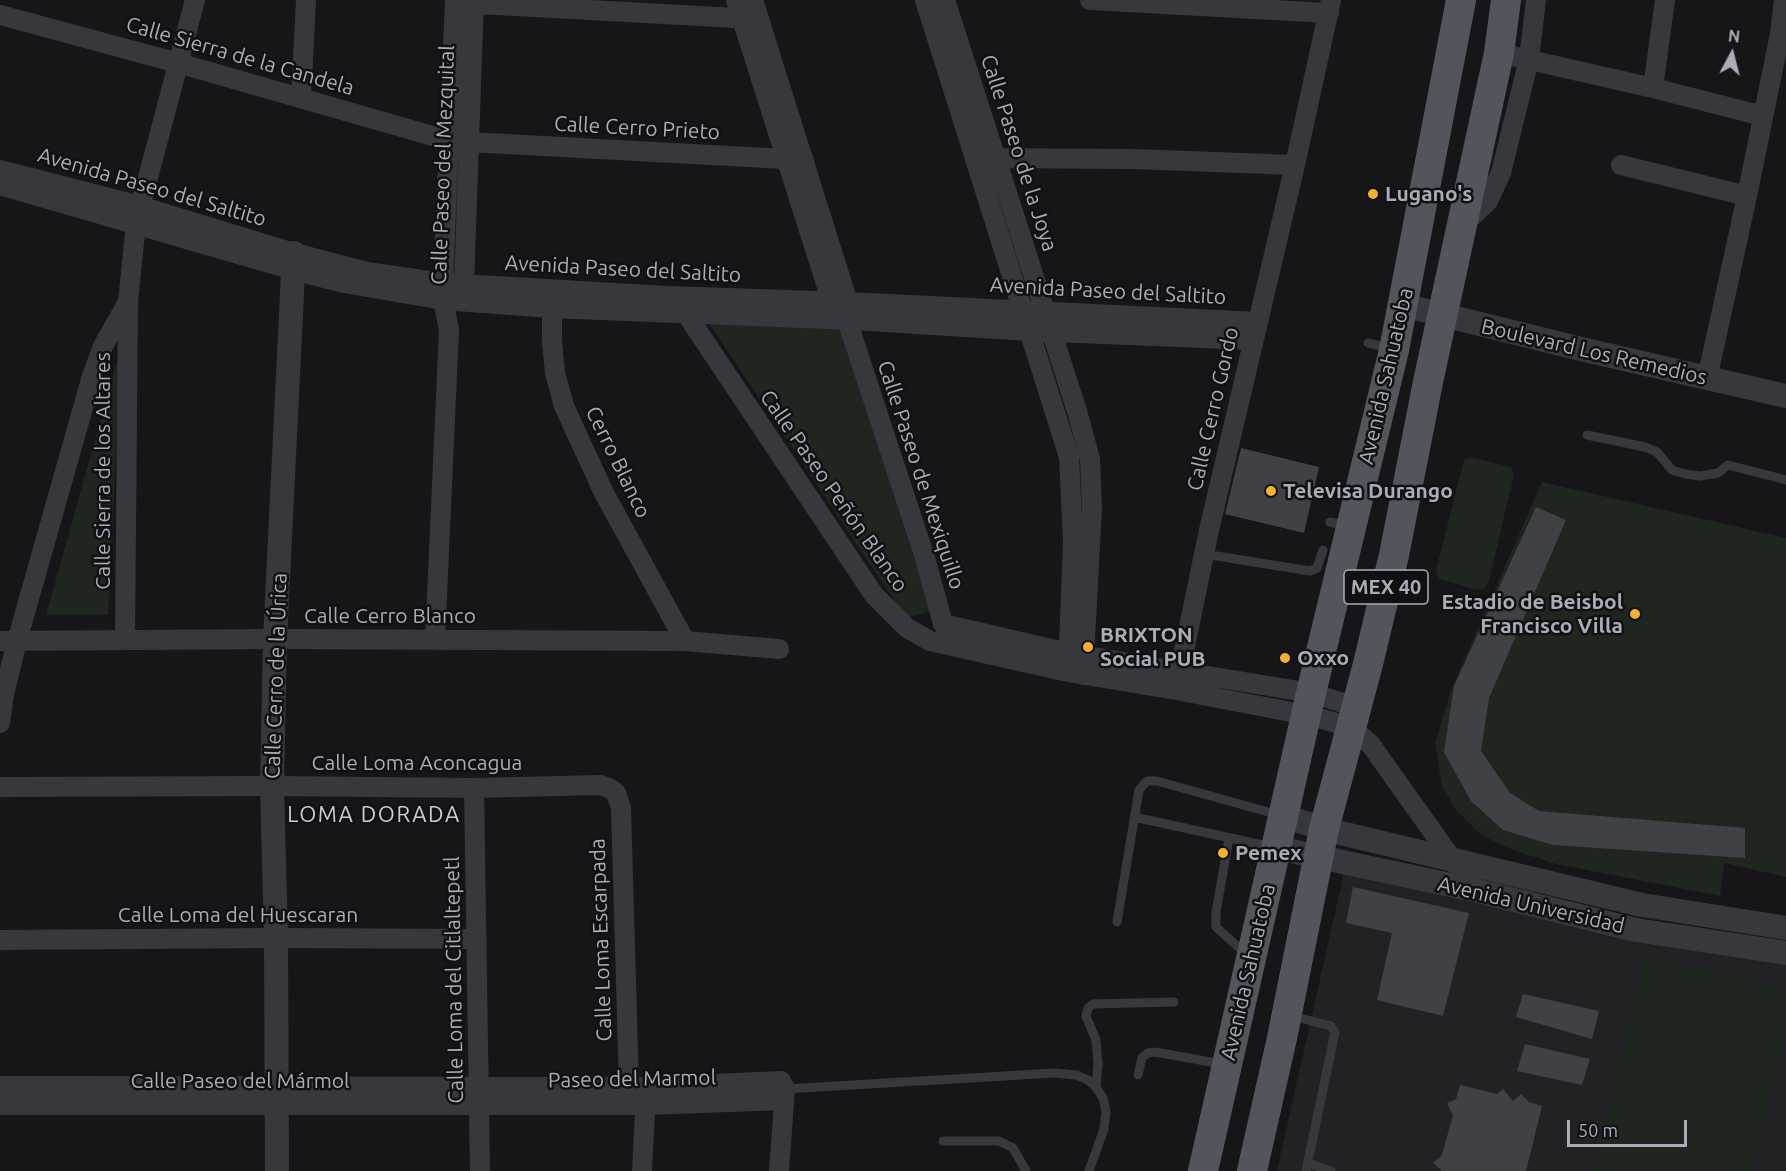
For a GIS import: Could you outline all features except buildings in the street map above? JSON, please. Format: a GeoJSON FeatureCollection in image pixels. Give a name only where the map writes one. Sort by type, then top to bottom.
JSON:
{"type":"FeatureCollection","features":[{"type":"Feature","properties":{"kind":"main road","name":"Avenida Sahuatoba"},"geometry":{"type":"LineString","coordinates":[[1203,1171],[1309,704],[1341,524],[1381,346],[1403,304],[1461,0]]}},
{"type":"Feature","properties":{"kind":"main road"},"geometry":{"type":"LineString","coordinates":[[1475,0],[1479,33],[1499,53]]}},
{"type":"Feature","properties":{"kind":"main road","name":"Avenida Sahuatoba"},"geometry":{"type":"LineString","coordinates":[[1252,1171],[1287,1014],[1321,843],[1394,555],[1428,382],[1499,53],[1506,0]]}},
{"type":"Feature","properties":{"kind":"main road"},"geometry":{"type":"LineString","coordinates":[[1381,346],[1412,359],[1428,382]]}},
{"type":"Feature","properties":{"kind":"street","name":"Calle Sierra de los Altares"},"geometry":{"type":"LineString","coordinates":[[125,640],[128,302],[138,214],[195,0]]}},
{"type":"Feature","properties":{"kind":"street"},"geometry":{"type":"LineString","coordinates":[[301,98],[306,0]]}},
{"type":"Feature","properties":{"kind":"street","name":"Calle Paseo de Mexiquillo"},"geometry":{"type":"LineString","coordinates":[[736,0],[752,13],[795,160],[925,558],[943,624]]}},
{"type":"Feature","properties":{"kind":"street","name":"Calle Paseo de la Joya"},"geometry":{"type":"LineString","coordinates":[[925,0],[1065,443],[1070,465],[1076,664]]}},
{"type":"Feature","properties":{"kind":"street","name":"Calle Paseo de la Joya"},"geometry":{"type":"LineString","coordinates":[[945,0],[1090,459],[1092,509],[1076,664]]}},
{"type":"Feature","properties":{"kind":"street"},"geometry":{"type":"LineString","coordinates":[[1090,0],[1330,7]]}},
{"type":"Feature","properties":{"kind":"street"},"geometry":{"type":"LineString","coordinates":[[1463,225],[1488,201],[1501,173],[1529,59],[1536,0]]}},
{"type":"Feature","properties":{"kind":"street"},"geometry":{"type":"LineString","coordinates":[[1653,88],[1665,0]]}},
{"type":"Feature","properties":{"kind":"street"},"geometry":{"type":"LineString","coordinates":[[1707,379],[1780,34],[1784,0]]}},
{"type":"Feature","properties":{"kind":"street"},"geometry":{"type":"LineString","coordinates":[[465,2],[752,13]]}},
{"type":"Feature","properties":{"kind":"street","name":"Calle Paseo del Mezquital"},"geometry":{"type":"LineString","coordinates":[[435,640],[465,2]]}},
{"type":"Feature","properties":{"kind":"street","name":"Calle Cerro Gordo"},"geometry":{"type":"LineString","coordinates":[[1176,690],[1204,554],[1330,7]]}},
{"type":"Feature","properties":{"kind":"street","name":"Calle Sierra de la Candela"},"geometry":{"type":"LineString","coordinates":[[0,15],[459,142]]}},
{"type":"Feature","properties":{"kind":"street"},"geometry":{"type":"LineString","coordinates":[[1499,53],[1763,116]]}},
{"type":"Feature","properties":{"kind":"street","name":"Calle Cerro Prieto"},"geometry":{"type":"LineString","coordinates":[[459,142],[795,160]]}},
{"type":"Feature","properties":{"kind":"street"},"geometry":{"type":"LineString","coordinates":[[975,158],[1134,159],[1295,165]]}},
{"type":"Feature","properties":{"kind":"street"},"geometry":{"type":"LineString","coordinates":[[1621,165],[1747,196]]}},
{"type":"Feature","properties":{"kind":"street","name":"Avenida Paseo del Saltito"},"geometry":{"type":"LineString","coordinates":[[0,170],[293,261],[366,272],[453,292],[844,313],[1029,331],[1255,331]]}},
{"type":"Feature","properties":{"kind":"street","name":"Avenida Paseo del Saltito"},"geometry":{"type":"LineString","coordinates":[[0,185],[138,214]]}},
{"type":"Feature","properties":{"kind":"street","name":"Calle Cerro de la Úrica"},"geometry":{"type":"LineString","coordinates":[[277,1171],[276,938],[272,786],[275,639],[293,261]]}},
{"type":"Feature","properties":{"kind":"street","name":"Cerro Blanco"},"geometry":{"type":"LineString","coordinates":[[552,299],[555,373],[564,406],[604,493],[685,641]]}},
{"type":"Feature","properties":{"kind":"street","name":"Calle Sierra de los Altares"},"geometry":{"type":"LineString","coordinates":[[0,723],[9,641],[92,376],[103,346],[128,302]]}},
{"type":"Feature","properties":{"kind":"street","name":"Boulevard Los Remedios"},"geometry":{"type":"LineString","coordinates":[[1403,304],[1707,379],[1786,396]]}},
{"type":"Feature","properties":{"kind":"street","name":"Calle Paseo Peñón Blanco"},"geometry":{"type":"LineString","coordinates":[[680,305],[874,595],[907,628],[930,641],[1076,664],[1180,671],[1309,704]]}},
{"type":"Feature","properties":{"kind":"street","name":"Avenida Paseo del Saltito"},"geometry":{"type":"LineString","coordinates":[[844,313],[1024,311],[1255,331]]}},
{"type":"Feature","properties":{"kind":"street"},"geometry":{"type":"LineString","coordinates":[[930,641],[943,624]]}},
{"type":"Feature","properties":{"kind":"street","name":"Calle Paseo Peñón Blanco"},"geometry":{"type":"LineString","coordinates":[[943,624],[1076,664],[1176,690],[1309,704]]}},
{"type":"Feature","properties":{"kind":"street","name":"Calle Cerro Blanco"},"geometry":{"type":"LineString","coordinates":[[9,641],[275,639],[685,641],[779,649]]}},
{"type":"Feature","properties":{"kind":"street"},"geometry":{"type":"LineString","coordinates":[[1309,704],[1353,717],[1474,890]]}},
{"type":"Feature","properties":{"kind":"street","name":"Calle Loma Aconcagua"},"geometry":{"type":"LineString","coordinates":[[0,787],[474,788],[601,785],[616,793]]}},
{"type":"Feature","properties":{"kind":"street","name":"Calle Loma del Citlaltepetl"},"geometry":{"type":"LineString","coordinates":[[474,788],[480,1171]]}},
{"type":"Feature","properties":{"kind":"street","name":"Calle Loma Escarpada"},"geometry":{"type":"LineString","coordinates":[[616,793],[621,808],[640,1093],[642,1171]]}},
{"type":"Feature","properties":{"kind":"street","name":"Avenida Universidad"},"geometry":{"type":"LineString","coordinates":[[1284,816],[1321,843],[1474,890],[1636,930],[1786,953]]}},
{"type":"Feature","properties":{"kind":"street","name":"Avenida Universidad"},"geometry":{"type":"LineString","coordinates":[[1277,848],[1321,843],[1454,860],[1642,905],[1786,928]]}},
{"type":"Feature","properties":{"kind":"street"},"geometry":{"type":"LineString","coordinates":[[1636,930],[1642,905]]}},
{"type":"Feature","properties":{"kind":"street","name":"Calle Loma del Huescaran"},"geometry":{"type":"LineString","coordinates":[[0,940],[477,939]]}},
{"type":"Feature","properties":{"kind":"street","name":"Calle Paseo del Mármol"},"geometry":{"type":"LineString","coordinates":[[0,1086],[277,1096]]}},
{"type":"Feature","properties":{"kind":"street"},"geometry":{"type":"LineString","coordinates":[[779,1171],[783,1090]]}},
{"type":"Feature","properties":{"kind":"street","name":"Paseo del Marmol"},"geometry":{"type":"LineString","coordinates":[[480,1095],[783,1090]]}},
{"type":"Feature","properties":{"kind":"street","name":"Calle Paseo del Mármol"},"geometry":{"type":"LineString","coordinates":[[0,1105],[277,1096],[480,1095]]}},
{"type":"Feature","properties":{"kind":"lane"},"geometry":{"type":"LineString","coordinates":[[1587,435],[1645,447],[1657,452],[1672,470],[1685,474],[1700,476],[1718,473],[1728,465],[1786,480]]}},
{"type":"Feature","properties":{"kind":"lane"},"geometry":{"type":"LineString","coordinates":[[1204,554],[1310,571],[1317,568],[1323,549]]}},
{"type":"Feature","properties":{"kind":"lane"},"geometry":{"type":"LineString","coordinates":[[1117,922],[1139,790],[1147,781],[1157,781],[1284,816]]}},
{"type":"Feature","properties":{"kind":"lane"},"geometry":{"type":"LineString","coordinates":[[1134,817],[1277,848]]}},
{"type":"Feature","properties":{"kind":"lane"},"geometry":{"type":"LineString","coordinates":[[1229,838],[1216,912],[1216,927],[1251,959]]}},
{"type":"Feature","properties":{"kind":"lane"},"geometry":{"type":"LineString","coordinates":[[1096,1088],[1098,1064],[1096,1040],[1086,1016],[1088,1008],[1094,1004],[1174,1002]]}},
{"type":"Feature","properties":{"kind":"lane"},"geometry":{"type":"LineString","coordinates":[[1287,1014],[1331,1026],[1335,1032],[1307,1167],[1331,1171]]}},
{"type":"Feature","properties":{"kind":"lane"},"geometry":{"type":"LineString","coordinates":[[1138,1075],[1142,1058],[1148,1053],[1155,1052],[1227,1065]]}},
{"type":"Feature","properties":{"kind":"lane"},"geometry":{"type":"LineString","coordinates":[[783,1090],[1055,1073],[1076,1075],[1088,1080],[1096,1088],[1103,1098],[1106,1112],[1104,1129],[1089,1171]]}},
{"type":"Feature","properties":{"kind":"lane"},"geometry":{"type":"LineString","coordinates":[[943,1141],[999,1141],[1013,1148],[1026,1171]]}},
{"type":"Feature","properties":{"kind":"shaded area"},"geometry":{"type":"Polygon","coordinates":[[[707,320],[839,325],[932,611],[906,618],[707,320]]]}},
{"type":"Feature","properties":{"kind":"shaded area"},"geometry":{"type":"Polygon","coordinates":[[[121,347],[108,615],[46,615],[121,347]]]}},
{"type":"Feature","properties":{"kind":"shaded area"},"geometry":{"type":"Polygon","coordinates":[[[1470,457],[1511,467],[1514,474],[1489,581],[1484,589],[1477,590],[1439,579],[1436,570],[1463,464],[1465,459],[1470,457]]]}},
{"type":"Feature","properties":{"kind":"shaded area","name":"Estadio de Beisbol Francisco Villa"},"geometry":{"type":"Polygon","coordinates":[[[1542,482],[1786,538],[1786,877],[1724,863],[1720,896],[1556,864],[1513,850],[1481,835],[1455,809],[1442,786],[1435,744],[1451,690],[1542,482]]]}},
{"type":"Feature","properties":{"kind":"shaded area"},"geometry":{"type":"Polygon","coordinates":[[[1345,868],[1786,959],[1786,1171],[1277,1171],[1345,868]]]}},
{"type":"Feature","properties":{"kind":"shaded area"},"geometry":{"type":"Polygon","coordinates":[[[1645,956],[1786,989],[1786,1030],[1752,1171],[1593,1171],[1645,956]]]}},
{"type":"Feature","properties":{"kind":"place","name":"Lugano's"},"geometry":{"type":"Point","coordinates":[1373,194]}},
{"type":"Feature","properties":{"kind":"place","name":"Televisa Durango"},"geometry":{"type":"Point","coordinates":[1271,491]}},
{"type":"Feature","properties":{"kind":"place","name":"Estadio de Beisbol Francisco Villa"},"geometry":{"type":"Point","coordinates":[1635,614]}},
{"type":"Feature","properties":{"kind":"place","name":"BRIXTON Social PUB"},"geometry":{"type":"Point","coordinates":[1088,647]}},
{"type":"Feature","properties":{"kind":"place","name":"Oxxo"},"geometry":{"type":"Point","coordinates":[1285,658]}},
{"type":"Feature","properties":{"kind":"place","name":"Pemex"},"geometry":{"type":"Point","coordinates":[1223,853]}},
{"type":"Feature","properties":{"kind":"district","name":"LOMA DORADA"},"geometry":{"type":"Point","coordinates":[374,815]}}]}
